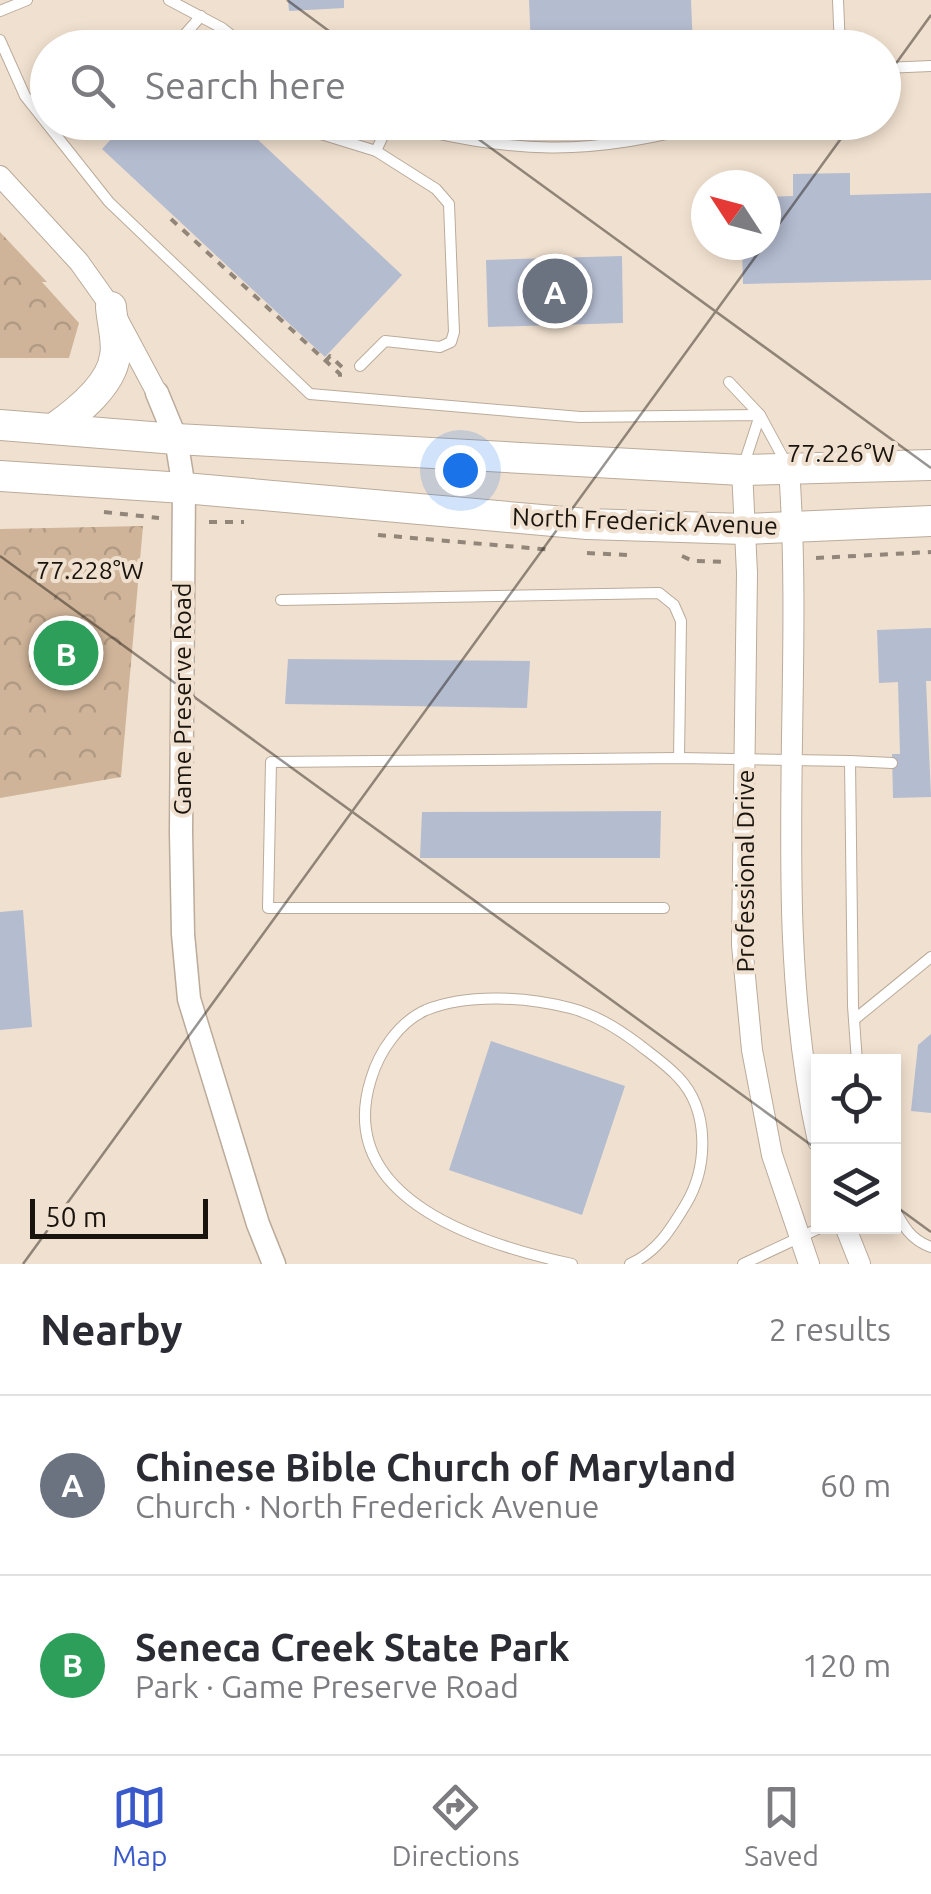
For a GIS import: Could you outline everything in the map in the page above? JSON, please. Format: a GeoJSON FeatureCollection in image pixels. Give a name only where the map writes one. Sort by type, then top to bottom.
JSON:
{"type":"FeatureCollection","features":[{"type":"Feature","properties":{"kind":"main road"},"geometry":{"type":"LineString","coordinates":[[53,429],[74,414],[103,383],[116,357],[111,308]]}},
{"type":"Feature","properties":{"kind":"main road"},"geometry":{"type":"LineString","coordinates":[[0,425],[176,440],[742,470],[931,464]]}},
{"type":"Feature","properties":{"kind":"main road","name":"North Frederick Avenue"},"geometry":{"type":"LineString","coordinates":[[0,476],[184,488],[587,524],[744,528],[931,521]]}},
{"type":"Feature","properties":{"kind":"street","name":"Game Preserve Road"},"geometry":{"type":"LineString","coordinates":[[0,176],[79,262],[111,308],[176,440],[184,488],[181,832],[183,934],[190,1000],[258,1224],[274,1264]]}},
{"type":"Feature","properties":{"kind":"street","name":"Professional Drive"},"geometry":{"type":"LineString","coordinates":[[788,468],[793,527],[791,760],[799,1023],[811,1108]]}},
{"type":"Feature","properties":{"kind":"street","name":"Professional Drive"},"geometry":{"type":"LineString","coordinates":[[742,470],[742,944],[752,1050],[772,1155],[809,1264]]}},
{"type":"Feature","properties":{"kind":"street"},"geometry":{"type":"LineString","coordinates":[[849,1234],[860,1264]]}},
{"type":"Feature","properties":{"kind":"lane"},"geometry":{"type":"LineString","coordinates":[[0,11],[26,0]]}},
{"type":"Feature","properties":{"kind":"lane"},"geometry":{"type":"LineString","coordinates":[[170,0],[221,30]]}},
{"type":"Feature","properties":{"kind":"lane"},"geometry":{"type":"LineString","coordinates":[[838,0],[839,30]]}},
{"type":"Feature","properties":{"kind":"lane"},"geometry":{"type":"LineString","coordinates":[[189,30],[201,16]]}},
{"type":"Feature","properties":{"kind":"lane"},"geometry":{"type":"LineString","coordinates":[[0,40],[30,102]]}},
{"type":"Feature","properties":{"kind":"lane"},"geometry":{"type":"LineString","coordinates":[[901,67],[931,66]]}},
{"type":"Feature","properties":{"kind":"lane"},"geometry":{"type":"LineString","coordinates":[[60,140],[109,202],[310,394],[580,418],[760,416]]}},
{"type":"Feature","properties":{"kind":"lane"},"geometry":{"type":"LineString","coordinates":[[340,140],[376,151],[436,189],[449,204],[454,332],[451,342],[440,347],[385,342],[360,366]]}},
{"type":"Feature","properties":{"kind":"lane"},"geometry":{"type":"LineString","coordinates":[[376,151],[381,140]]}},
{"type":"Feature","properties":{"kind":"lane"},"geometry":{"type":"LineString","coordinates":[[474,140],[560,150],[639,140]]}},
{"type":"Feature","properties":{"kind":"lane"},"geometry":{"type":"LineString","coordinates":[[730,382],[760,416],[788,468]]}},
{"type":"Feature","properties":{"kind":"lane"},"geometry":{"type":"LineString","coordinates":[[742,470],[760,416]]}},
{"type":"Feature","properties":{"kind":"lane"},"geometry":{"type":"LineString","coordinates":[[281,600],[659,594],[674,604],[681,621],[679,758]]}},
{"type":"Feature","properties":{"kind":"lane"},"geometry":{"type":"LineString","coordinates":[[664,908],[268,908],[271,762],[679,758],[892,763]]}},
{"type":"Feature","properties":{"kind":"lane"},"geometry":{"type":"LineString","coordinates":[[850,761],[856,1054]]}},
{"type":"Feature","properties":{"kind":"lane"},"geometry":{"type":"LineString","coordinates":[[854,1019],[931,957]]}},
{"type":"Feature","properties":{"kind":"lane"},"geometry":{"type":"LineString","coordinates":[[572,1264],[510,1251],[439,1220],[409,1201],[388,1178],[376,1157],[363,1115],[372,1075],[383,1050],[404,1024],[424,1011],[503,1000],[572,1008],[620,1031],[680,1078],[693,1098],[701,1129],[700,1177],[651,1260],[630,1264]]}},
{"type":"Feature","properties":{"kind":"lane"},"geometry":{"type":"LineString","coordinates":[[901,1221],[906,1230],[931,1247]]}},
{"type":"Feature","properties":{"kind":"lane"},"geometry":{"type":"LineString","coordinates":[[743,1264],[811,1232]]}},
{"type":"Feature","properties":{"kind":"path"},"geometry":{"type":"LineString","coordinates":[[172,219],[325,362],[330,356],[352,376]]}},
{"type":"Feature","properties":{"kind":"green space"},"geometry":{"type":"Polygon","coordinates":[[[0,232],[79,323],[69,358],[0,358],[0,232]]]}},
{"type":"Feature","properties":{"kind":"green space"},"geometry":{"type":"Polygon","coordinates":[[[143,526],[121,777],[0,798],[0,529],[143,526]]]}},
{"type":"Feature","properties":{"kind":"building"},"geometry":{"type":"Polygon","coordinates":[[[288,0],[344,0],[344,8],[289,11],[288,0]]]}},
{"type":"Feature","properties":{"kind":"building"},"geometry":{"type":"Polygon","coordinates":[[[529,0],[691,0],[692,30],[530,30],[529,0]]]}},
{"type":"Feature","properties":{"kind":"building"},"geometry":{"type":"Polygon","coordinates":[[[110,140],[258,140],[402,275],[325,357],[102,149],[110,140]]]}},
{"type":"Feature","properties":{"kind":"building"},"geometry":{"type":"Polygon","coordinates":[[[850,173],[850,195],[931,193],[931,280],[743,284],[742,260],[781,260],[781,196],[793,196],[793,174],[850,173]]]}},
{"type":"Feature","properties":{"kind":"building"},"geometry":{"type":"Polygon","coordinates":[[[622,256],[623,323],[488,327],[486,260],[622,256]]]}},
{"type":"Feature","properties":{"kind":"building"},"geometry":{"type":"Polygon","coordinates":[[[931,628],[931,681],[926,681],[931,797],[893,798],[892,754],[900,754],[898,682],[879,683],[877,630],[931,628]]]}},
{"type":"Feature","properties":{"kind":"building"},"geometry":{"type":"Polygon","coordinates":[[[288,659],[530,661],[527,708],[285,704],[288,659]]]}},
{"type":"Feature","properties":{"kind":"building"},"geometry":{"type":"Polygon","coordinates":[[[661,811],[660,858],[420,858],[422,812],[661,811]]]}},
{"type":"Feature","properties":{"kind":"building"},"geometry":{"type":"Polygon","coordinates":[[[23,910],[32,1027],[0,1030],[0,912],[23,910]]]}},
{"type":"Feature","properties":{"kind":"building"},"geometry":{"type":"Polygon","coordinates":[[[931,1034],[931,1113],[911,1111],[918,1045],[931,1034]]]}},
{"type":"Feature","properties":{"kind":"building"},"geometry":{"type":"Polygon","coordinates":[[[491,1041],[625,1086],[582,1215],[449,1170],[491,1041]]]}},
{"type":"Feature","properties":{"kind":"place","name":"Chinese Bible Church of Maryland"},"geometry":{"type":"Point","coordinates":[555,291]}},
{"type":"Feature","properties":{"kind":"place","name":"Seneca Creek State Park"},"geometry":{"type":"Point","coordinates":[66,653]}}]}
